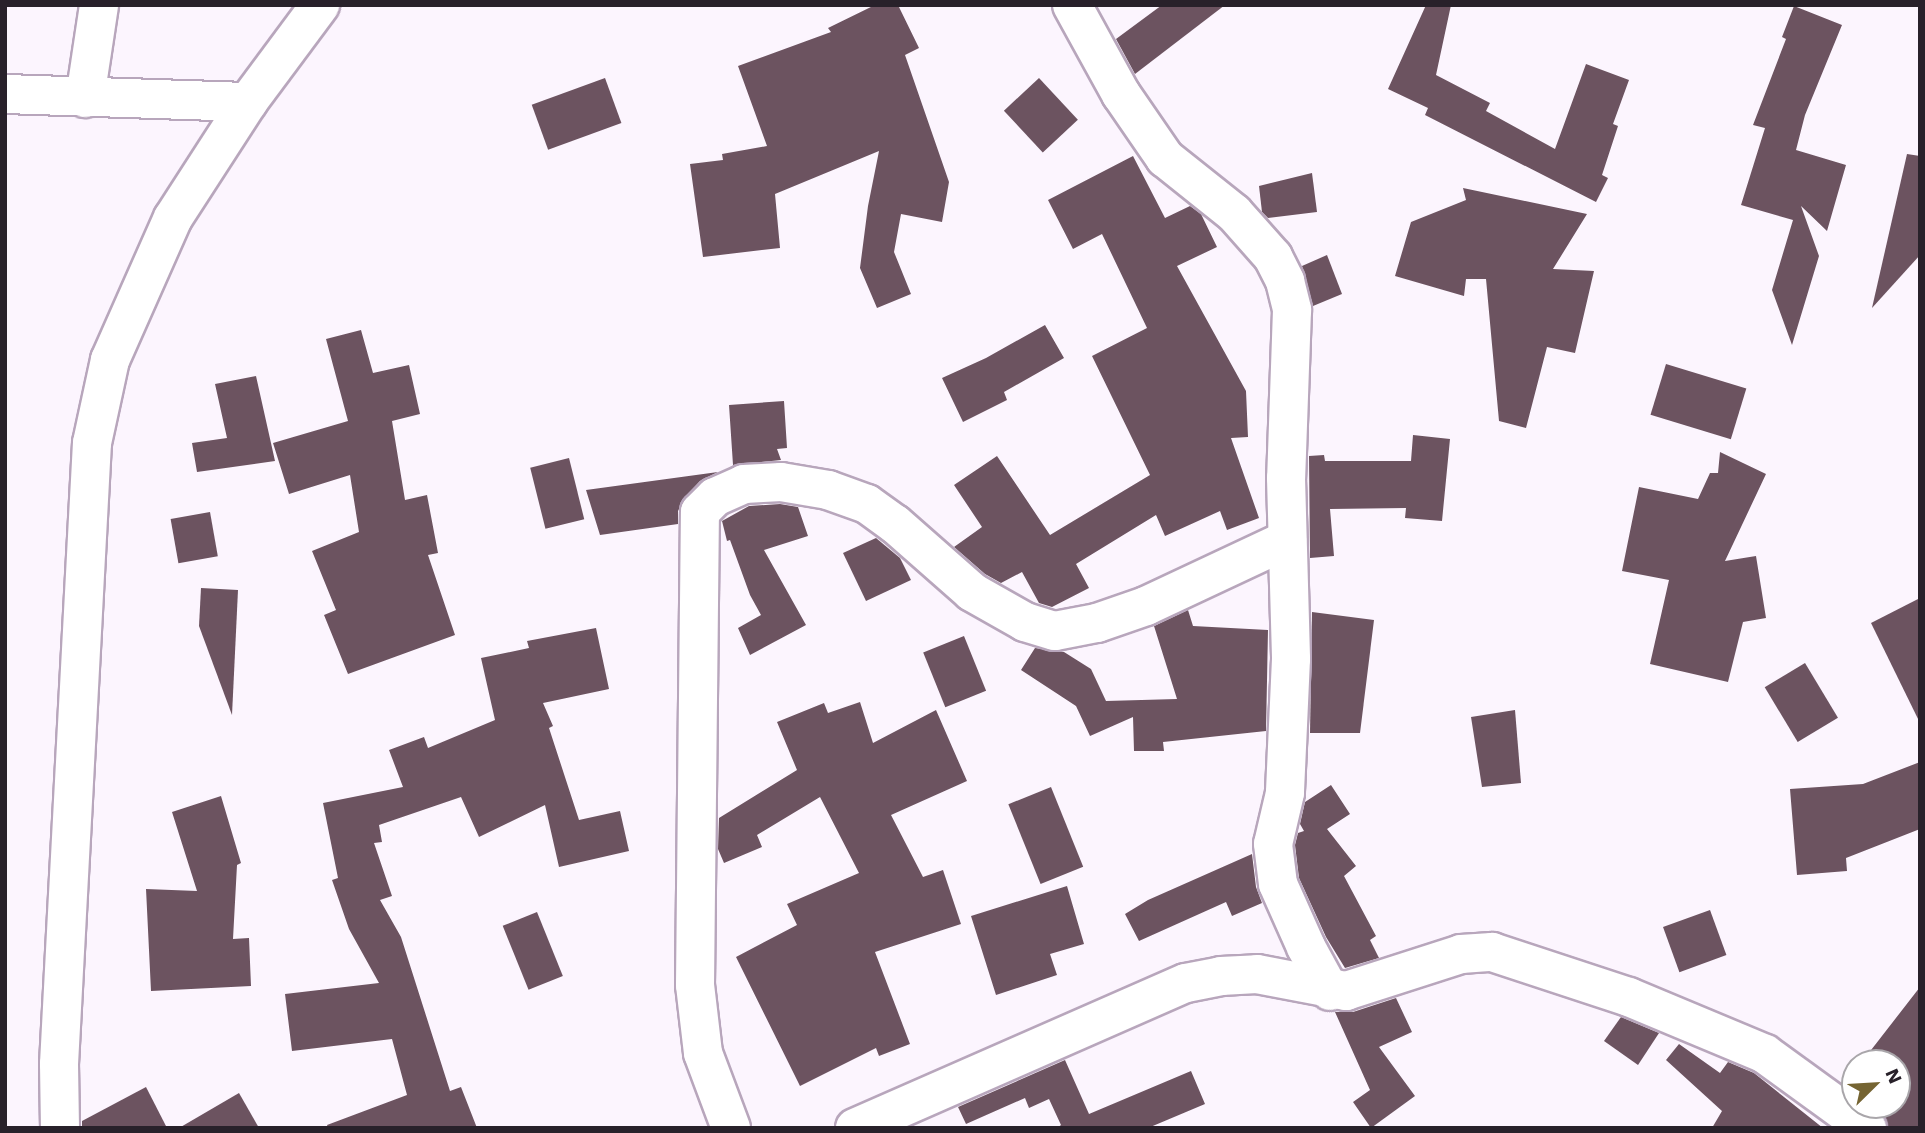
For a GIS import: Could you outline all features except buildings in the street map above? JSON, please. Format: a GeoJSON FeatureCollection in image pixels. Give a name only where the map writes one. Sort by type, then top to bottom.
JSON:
{"type":"FeatureCollection","features":[{"type":"Feature","properties":{"kind":"street"},"geometry":{"type":"LineString","coordinates":[[85,98],[99,5]]}},
{"type":"Feature","properties":{"kind":"street"},"geometry":{"type":"LineString","coordinates":[[60,1128],[60,1064],[92,443],[110,360],[173,218],[248,102],[320,5]]}},
{"type":"Feature","properties":{"kind":"street"},"geometry":{"type":"LineString","coordinates":[[1072,5],[1121,94],[1164,158],[1234,213],[1273,257],[1284,281],[1292,310],[1287,540],[1291,659],[1285,793],[1273,844],[1278,884],[1306,947],[1330,991]]}},
{"type":"Feature","properties":{"kind":"street"},"geometry":{"type":"LineString","coordinates":[[5,94],[248,102]]}},
{"type":"Feature","properties":{"kind":"street"},"geometry":{"type":"LineString","coordinates":[[731,1128],[703,1053],[695,985],[701,512],[715,497],[744,484],[782,482],[828,489],[867,504],[895,524],[972,592],[1026,622],[1055,631],[1097,623],[1146,606],[1287,540]]}},
{"type":"Feature","properties":{"kind":"street"},"geometry":{"type":"LineString","coordinates":[[855,1128],[1186,983],[1221,976],[1257,974],[1330,991],[1367,987],[1461,954],[1492,952],[1641,1002],[1765,1054],[1867,1128]]}}]}
